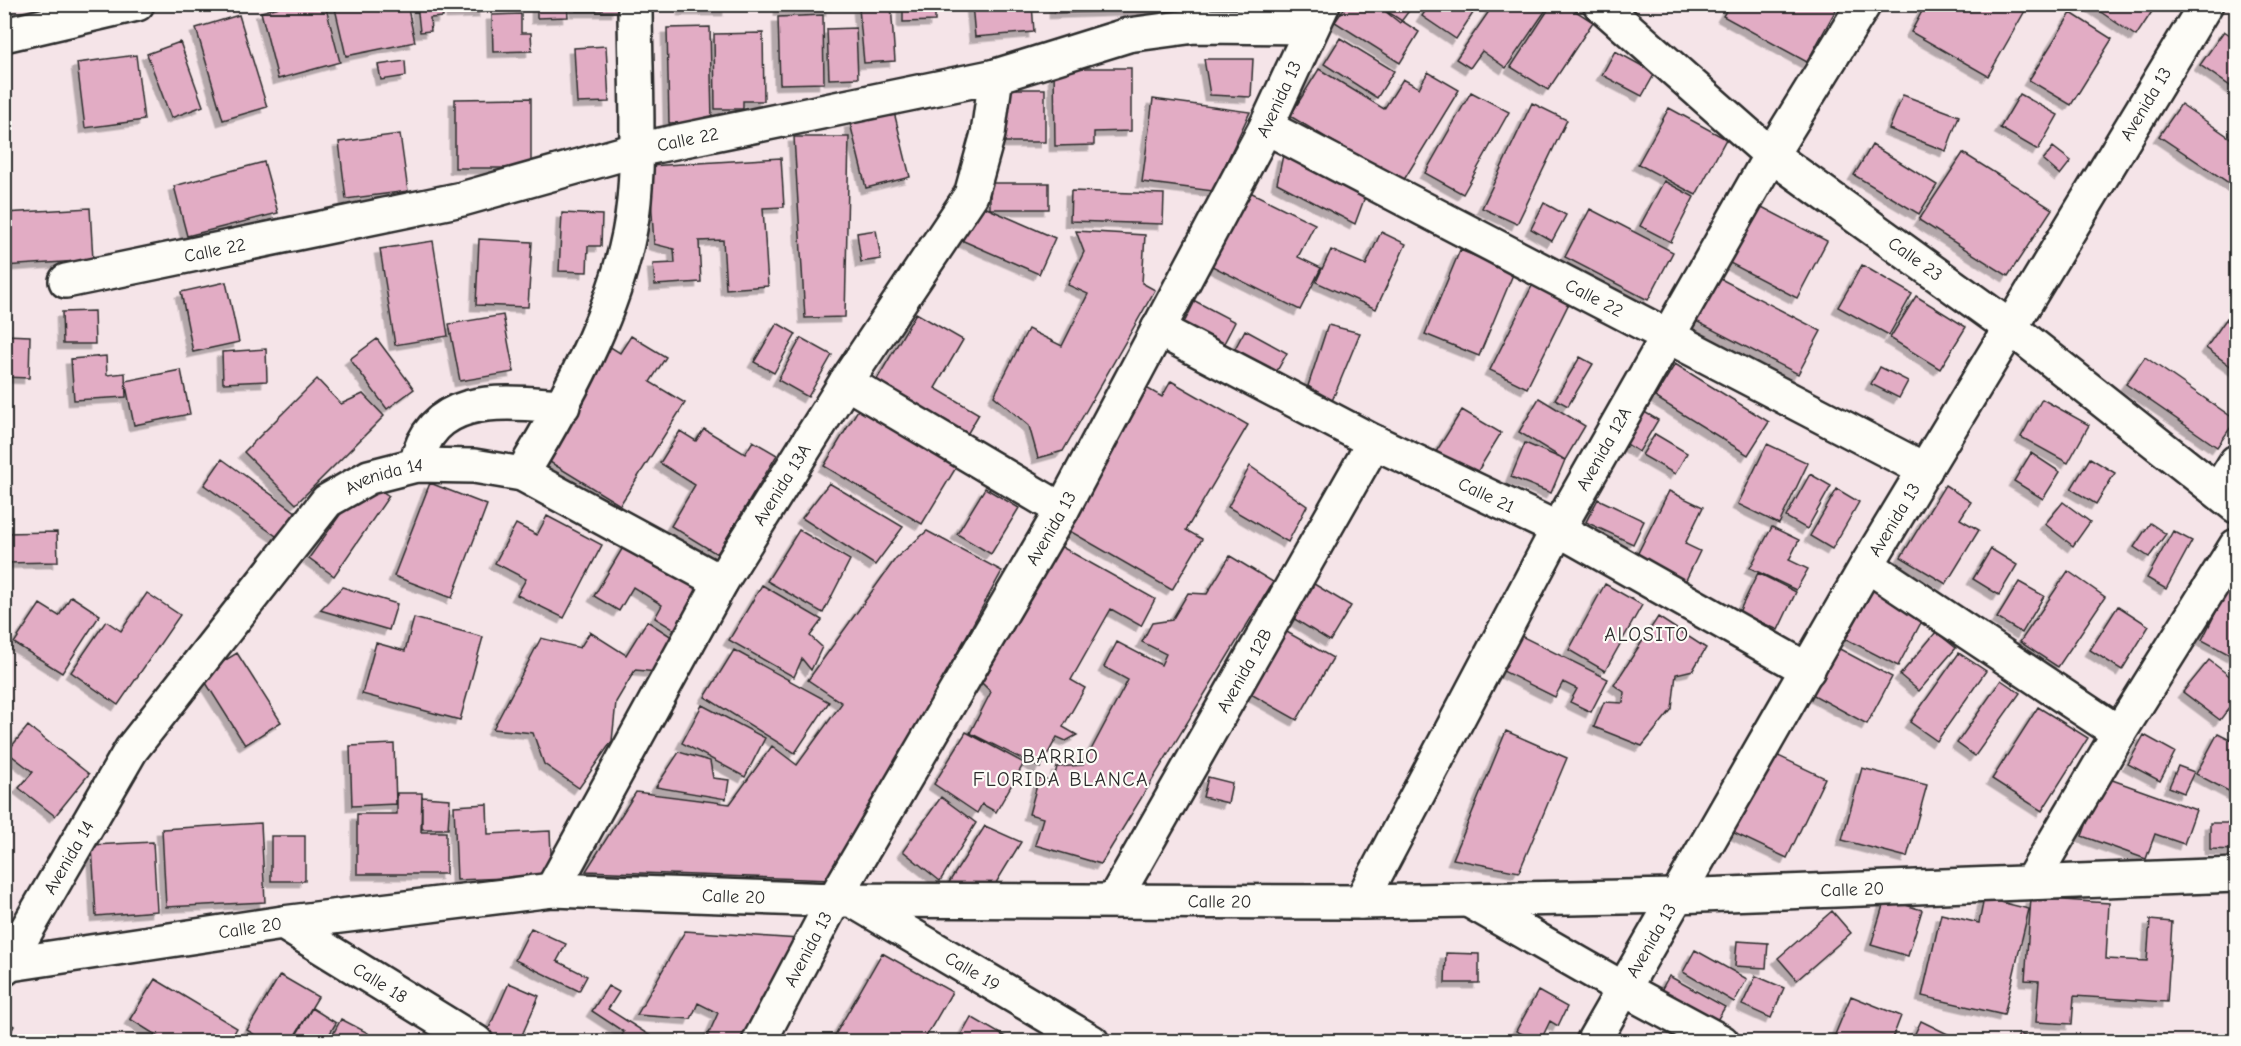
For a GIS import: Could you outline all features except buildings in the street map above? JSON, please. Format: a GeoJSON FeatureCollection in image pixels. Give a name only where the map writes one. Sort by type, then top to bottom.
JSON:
{"type":"FeatureCollection","features":[{"type":"Feature","properties":{"kind":"street"},"geometry":{"type":"LineString","coordinates":[[4,35],[137,4]]}},
{"type":"Feature","properties":{"kind":"street"},"geometry":{"type":"LineString","coordinates":[[522,474],[563,406],[597,331],[623,256],[634,202],[636,150],[634,4]]}},
{"type":"Feature","properties":{"kind":"street","name":"Calle 23"},"geometry":{"type":"LineString","coordinates":[[1600,4],[1771,155],[2011,328],[2227,498]]}},
{"type":"Feature","properties":{"kind":"street","name":"Avenida 12A"},"geometry":{"type":"LineString","coordinates":[[1361,902],[1558,529],[1666,334],[1771,155],[1864,4]]}},
{"type":"Feature","properties":{"kind":"street","name":"Avenida 13"},"geometry":{"type":"LineString","coordinates":[[1593,1041],[1867,565],[2206,4]]}},
{"type":"Feature","properties":{"kind":"street","name":"Calle 22"},"geometry":{"type":"LineString","coordinates":[[66,281],[462,199],[636,150],[996,76],[1128,34],[1317,16]]}},
{"type":"Feature","properties":{"kind":"street","name":"Avenida 13"},"geometry":{"type":"LineString","coordinates":[[759,1041],[843,900],[1062,510],[1266,127],[1317,16]]}},
{"type":"Feature","properties":{"kind":"street","name":"Avenida 13A"},"geometry":{"type":"LineString","coordinates":[[552,890],[721,582],[846,382],[970,195],[988,134],[996,76]]}},
{"type":"Feature","properties":{"kind":"street","name":"Calle 22"},"geometry":{"type":"LineString","coordinates":[[1266,127],[1924,470]]}},
{"type":"Feature","properties":{"kind":"street","name":"Calle 21"},"geometry":{"type":"LineString","coordinates":[[1158,329],[1374,442],[1558,529],[1808,669]]}},
{"type":"Feature","properties":{"kind":"street"},"geometry":{"type":"LineString","coordinates":[[846,382],[1062,510]]}},
{"type":"Feature","properties":{"kind":"street"},"geometry":{"type":"LineString","coordinates":[[416,465],[420,447],[427,433],[439,420],[457,410],[490,404],[563,406]]}},
{"type":"Feature","properties":{"kind":"street","name":"Avenida 12B"},"geometry":{"type":"LineString","coordinates":[[1114,900],[1374,442]]}},
{"type":"Feature","properties":{"kind":"street"},"geometry":{"type":"LineString","coordinates":[[2227,498],[2236,462]]}},
{"type":"Feature","properties":{"kind":"street","name":"Avenida 14"},"geometry":{"type":"LineString","coordinates":[[6,966],[131,750],[327,501],[369,477],[416,465],[474,466],[522,474],[721,582]]}},
{"type":"Feature","properties":{"kind":"street"},"geometry":{"type":"LineString","coordinates":[[2031,882],[2119,733],[2236,546]]}},
{"type":"Feature","properties":{"kind":"street"},"geometry":{"type":"LineString","coordinates":[[1867,565],[2119,733]]}},
{"type":"Feature","properties":{"kind":"street","name":"Calle 20"},"geometry":{"type":"LineString","coordinates":[[6,966],[283,923],[552,890],[843,900],[1361,902],[1675,896],[2236,875]]}},
{"type":"Feature","properties":{"kind":"street","name":"Calle 19"},"geometry":{"type":"LineString","coordinates":[[843,900],[1092,1041]]}},
{"type":"Feature","properties":{"kind":"street"},"geometry":{"type":"LineString","coordinates":[[1468,900],[1622,988],[1722,1041]]}},
{"type":"Feature","properties":{"kind":"street","name":"Calle 18"},"geometry":{"type":"LineString","coordinates":[[283,923],[476,1041]]}},
{"type":"Feature","properties":{"kind":"district","name":"ALOSITO"},"geometry":{"type":"Point","coordinates":[1647,634]}},
{"type":"Feature","properties":{"kind":"district","name":"BARRIO FLORIDA BLANCA"},"geometry":{"type":"Point","coordinates":[1061,768]}}]}
